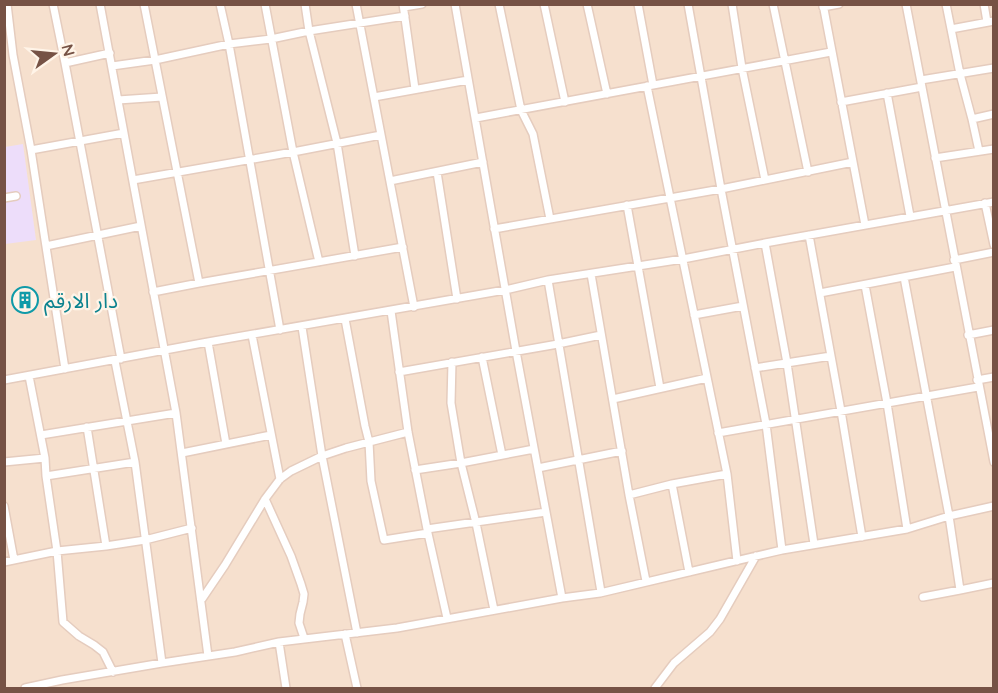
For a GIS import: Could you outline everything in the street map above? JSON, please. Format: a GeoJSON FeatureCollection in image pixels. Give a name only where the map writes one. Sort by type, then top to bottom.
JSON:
{"type":"FeatureCollection","features":[{"type":"Feature","properties":{"kind":"street"},"geometry":{"type":"LineString","coordinates":[[7,4],[65,369]]}},
{"type":"Feature","properties":{"kind":"street"},"geometry":{"type":"LineString","coordinates":[[53,4],[98,236],[135,462],[162,663]]}},
{"type":"Feature","properties":{"kind":"street"},"geometry":{"type":"LineString","coordinates":[[100,4],[176,413],[208,656]]}},
{"type":"Feature","properties":{"kind":"street"},"geometry":{"type":"LineString","coordinates":[[144,4],[199,283]]}},
{"type":"Feature","properties":{"kind":"street"},"geometry":{"type":"LineString","coordinates":[[220,4],[280,330]]}},
{"type":"Feature","properties":{"kind":"street"},"geometry":{"type":"LineString","coordinates":[[265,4],[293,152],[319,262]]}},
{"type":"Feature","properties":{"kind":"street"},"geometry":{"type":"LineString","coordinates":[[305,4],[309,31],[337,143],[355,256]]}},
{"type":"Feature","properties":{"kind":"street"},"geometry":{"type":"LineString","coordinates":[[356,4],[414,307]]}},
{"type":"Feature","properties":{"kind":"street"},"geometry":{"type":"LineString","coordinates":[[415,89],[404,6],[422,4]]}},
{"type":"Feature","properties":{"kind":"street"},"geometry":{"type":"LineString","coordinates":[[499,4],[521,110],[533,134],[550,219]]}},
{"type":"Feature","properties":{"kind":"street"},"geometry":{"type":"LineString","coordinates":[[544,4],[565,102]]}},
{"type":"Feature","properties":{"kind":"street"},"geometry":{"type":"LineString","coordinates":[[587,4],[607,94]]}},
{"type":"Feature","properties":{"kind":"street"},"geometry":{"type":"LineString","coordinates":[[638,4],[670,198],[727,474],[737,561]]}},
{"type":"Feature","properties":{"kind":"street"},"geometry":{"type":"LineString","coordinates":[[688,4],[766,424],[782,550]]}},
{"type":"Feature","properties":{"kind":"street"},"geometry":{"type":"LineString","coordinates":[[732,4],[742,68],[765,180]]}},
{"type":"Feature","properties":{"kind":"street"},"geometry":{"type":"LineString","coordinates":[[773,4],[808,172]]}},
{"type":"Feature","properties":{"kind":"street"},"geometry":{"type":"LineString","coordinates":[[839,4],[823,6],[865,225]]}},
{"type":"Feature","properties":{"kind":"street"},"geometry":{"type":"LineString","coordinates":[[946,4],[979,151]]}},
{"type":"Feature","properties":{"kind":"street"},"geometry":{"type":"LineString","coordinates":[[951,29],[990,22],[984,4]]}},
{"type":"Feature","properties":{"kind":"street"},"geometry":{"type":"LineString","coordinates":[[458,5],[468,80],[494,229],[562,598]]}},
{"type":"Feature","properties":{"kind":"street"},"geometry":{"type":"LineString","coordinates":[[908,5],[968,335],[990,425],[993,462]]}},
{"type":"Feature","properties":{"kind":"street"},"geometry":{"type":"LineString","coordinates":[[112,66],[405,16]]}},
{"type":"Feature","properties":{"kind":"street"},"geometry":{"type":"LineString","coordinates":[[476,118],[831,52]]}},
{"type":"Feature","properties":{"kind":"street"},"geometry":{"type":"LineString","coordinates":[[65,63],[110,53]]}},
{"type":"Feature","properties":{"kind":"street"},"geometry":{"type":"LineString","coordinates":[[4,57],[14,55]]}},
{"type":"Feature","properties":{"kind":"street"},"geometry":{"type":"LineString","coordinates":[[841,102],[993,68]]}},
{"type":"Feature","properties":{"kind":"street"},"geometry":{"type":"LineString","coordinates":[[374,97],[468,80]]}},
{"type":"Feature","properties":{"kind":"street"},"geometry":{"type":"LineString","coordinates":[[887,93],[910,216]]}},
{"type":"Feature","properties":{"kind":"street"},"geometry":{"type":"LineString","coordinates":[[118,100],[162,97]]}},
{"type":"Feature","properties":{"kind":"street"},"geometry":{"type":"LineString","coordinates":[[972,119],[993,114]]}},
{"type":"Feature","properties":{"kind":"street"},"geometry":{"type":"LineString","coordinates":[[31,150],[124,133]]}},
{"type":"Feature","properties":{"kind":"street"},"geometry":{"type":"LineString","coordinates":[[133,180],[381,135]]}},
{"type":"Feature","properties":{"kind":"street"},"geometry":{"type":"LineString","coordinates":[[935,158],[993,149]]}},
{"type":"Feature","properties":{"kind":"street"},"geometry":{"type":"LineString","coordinates":[[390,181],[483,162]]}},
{"type":"Feature","properties":{"kind":"street"},"geometry":{"type":"LineString","coordinates":[[494,229],[721,189],[853,162]]}},
{"type":"Feature","properties":{"kind":"street"},"geometry":{"type":"LineString","coordinates":[[437,172],[457,299]]}},
{"type":"Feature","properties":{"kind":"street"},"geometry":{"type":"LineString","coordinates":[[4,198],[16,196]]}},
{"type":"Feature","properties":{"kind":"street"},"geometry":{"type":"LineString","coordinates":[[4,380],[989,202],[993,245]]}},
{"type":"Feature","properties":{"kind":"street"},"geometry":{"type":"LineString","coordinates":[[627,205],[660,388]]}},
{"type":"Feature","properties":{"kind":"street"},"geometry":{"type":"LineString","coordinates":[[46,246],[141,226]]}},
{"type":"Feature","properties":{"kind":"street"},"geometry":{"type":"LineString","coordinates":[[810,235],[862,537]]}},
{"type":"Feature","properties":{"kind":"street"},"geometry":{"type":"LineString","coordinates":[[765,243],[787,363],[814,544]]}},
{"type":"Feature","properties":{"kind":"street"},"geometry":{"type":"LineString","coordinates":[[153,292],[403,247]]}},
{"type":"Feature","properties":{"kind":"street"},"geometry":{"type":"LineString","coordinates":[[820,293],[904,277],[993,252]]}},
{"type":"Feature","properties":{"kind":"street"},"geometry":{"type":"LineString","coordinates":[[591,274],[646,581]]}},
{"type":"Feature","properties":{"kind":"street"},"geometry":{"type":"LineString","coordinates":[[904,277],[950,516],[960,590]]}},
{"type":"Feature","properties":{"kind":"street"},"geometry":{"type":"LineString","coordinates":[[548,280],[601,592]]}},
{"type":"Feature","properties":{"kind":"street"},"geometry":{"type":"LineString","coordinates":[[865,285],[907,529]]}},
{"type":"Feature","properties":{"kind":"street"},"geometry":{"type":"LineString","coordinates":[[694,315],[743,306]]}},
{"type":"Feature","properties":{"kind":"street"},"geometry":{"type":"LineString","coordinates":[[391,311],[408,432],[447,618]]}},
{"type":"Feature","properties":{"kind":"street"},"geometry":{"type":"LineString","coordinates":[[345,319],[369,442],[371,481],[384,540],[546,512]]}},
{"type":"Feature","properties":{"kind":"street"},"geometry":{"type":"LineString","coordinates":[[302,327],[322,456],[357,633]]}},
{"type":"Feature","properties":{"kind":"street"},"geometry":{"type":"LineString","coordinates":[[968,335],[993,330]]}},
{"type":"Feature","properties":{"kind":"street"},"geometry":{"type":"LineString","coordinates":[[399,372],[558,344],[601,334]]}},
{"type":"Feature","properties":{"kind":"street"},"geometry":{"type":"LineString","coordinates":[[252,335],[280,479]]}},
{"type":"Feature","properties":{"kind":"street"},"geometry":{"type":"LineString","coordinates":[[208,342],[226,444]]}},
{"type":"Feature","properties":{"kind":"street"},"geometry":{"type":"LineString","coordinates":[[755,368],[831,356]]}},
{"type":"Feature","properties":{"kind":"street"},"geometry":{"type":"LineString","coordinates":[[482,357],[502,455]]}},
{"type":"Feature","properties":{"kind":"street"},"geometry":{"type":"LineString","coordinates":[[452,362],[451,403],[461,463],[494,610]]}},
{"type":"Feature","properties":{"kind":"street"},"geometry":{"type":"LineString","coordinates":[[29,376],[45,458],[63,622],[103,652],[113,672]]}},
{"type":"Feature","properties":{"kind":"street"},"geometry":{"type":"LineString","coordinates":[[718,433],[927,397],[993,377]]}},
{"type":"Feature","properties":{"kind":"street"},"geometry":{"type":"LineString","coordinates":[[613,399],[707,378]]}},
{"type":"Feature","properties":{"kind":"street"},"geometry":{"type":"LineString","coordinates":[[41,435],[176,413]]}},
{"type":"Feature","properties":{"kind":"street"},"geometry":{"type":"LineString","coordinates":[[87,427],[106,546]]}},
{"type":"Feature","properties":{"kind":"street"},"geometry":{"type":"LineString","coordinates":[[202,599],[280,479],[322,456],[408,432]]}},
{"type":"Feature","properties":{"kind":"street"},"geometry":{"type":"LineString","coordinates":[[182,453],[271,435]]}},
{"type":"Feature","properties":{"kind":"street"},"geometry":{"type":"LineString","coordinates":[[415,470],[534,449]]}},
{"type":"Feature","properties":{"kind":"street"},"geometry":{"type":"LineString","coordinates":[[538,468],[622,451]]}},
{"type":"Feature","properties":{"kind":"street"},"geometry":{"type":"LineString","coordinates":[[4,462],[45,458]]}},
{"type":"Feature","properties":{"kind":"street"},"geometry":{"type":"LineString","coordinates":[[46,476],[135,462]]}},
{"type":"Feature","properties":{"kind":"street"},"geometry":{"type":"LineString","coordinates":[[629,495],[727,474]]}},
{"type":"Feature","properties":{"kind":"street"},"geometry":{"type":"LineString","coordinates":[[672,484],[689,572]]}},
{"type":"Feature","properties":{"kind":"street"},"geometry":{"type":"LineString","coordinates":[[265,499],[301,584],[303,602],[299,623],[304,638]]}},
{"type":"Feature","properties":{"kind":"street"},"geometry":{"type":"LineString","coordinates":[[4,506],[14,560]]}},
{"type":"Feature","properties":{"kind":"street"},"geometry":{"type":"LineString","coordinates":[[25,688],[279,642],[397,628],[601,592],[782,550],[907,529],[993,506]]}},
{"type":"Feature","properties":{"kind":"street"},"geometry":{"type":"LineString","coordinates":[[4,562],[57,551],[145,540],[192,528]]}},
{"type":"Feature","properties":{"kind":"street"},"geometry":{"type":"LineString","coordinates":[[655,688],[674,663],[711,632],[756,556]]}},
{"type":"Feature","properties":{"kind":"street"},"geometry":{"type":"LineString","coordinates":[[923,597],[993,583]]}},
{"type":"Feature","properties":{"kind":"street"},"geometry":{"type":"LineString","coordinates":[[345,634],[357,688]]}},
{"type":"Feature","properties":{"kind":"street"},"geometry":{"type":"LineString","coordinates":[[279,642],[286,688]]}},
{"type":"Feature","properties":{"kind":"shaded area"},"geometry":{"type":"Polygon","coordinates":[[[5,5],[993,5],[993,688],[5,688],[5,5]]]}},
{"type":"Feature","properties":{"kind":"shaded area"},"geometry":{"type":"Polygon","coordinates":[[[23,144],[36,240],[5,244],[5,147],[23,144]]]}},
{"type":"Feature","properties":{"kind":"place","name":"دار الارقم"},"geometry":{"type":"Point","coordinates":[25,300]}}]}
